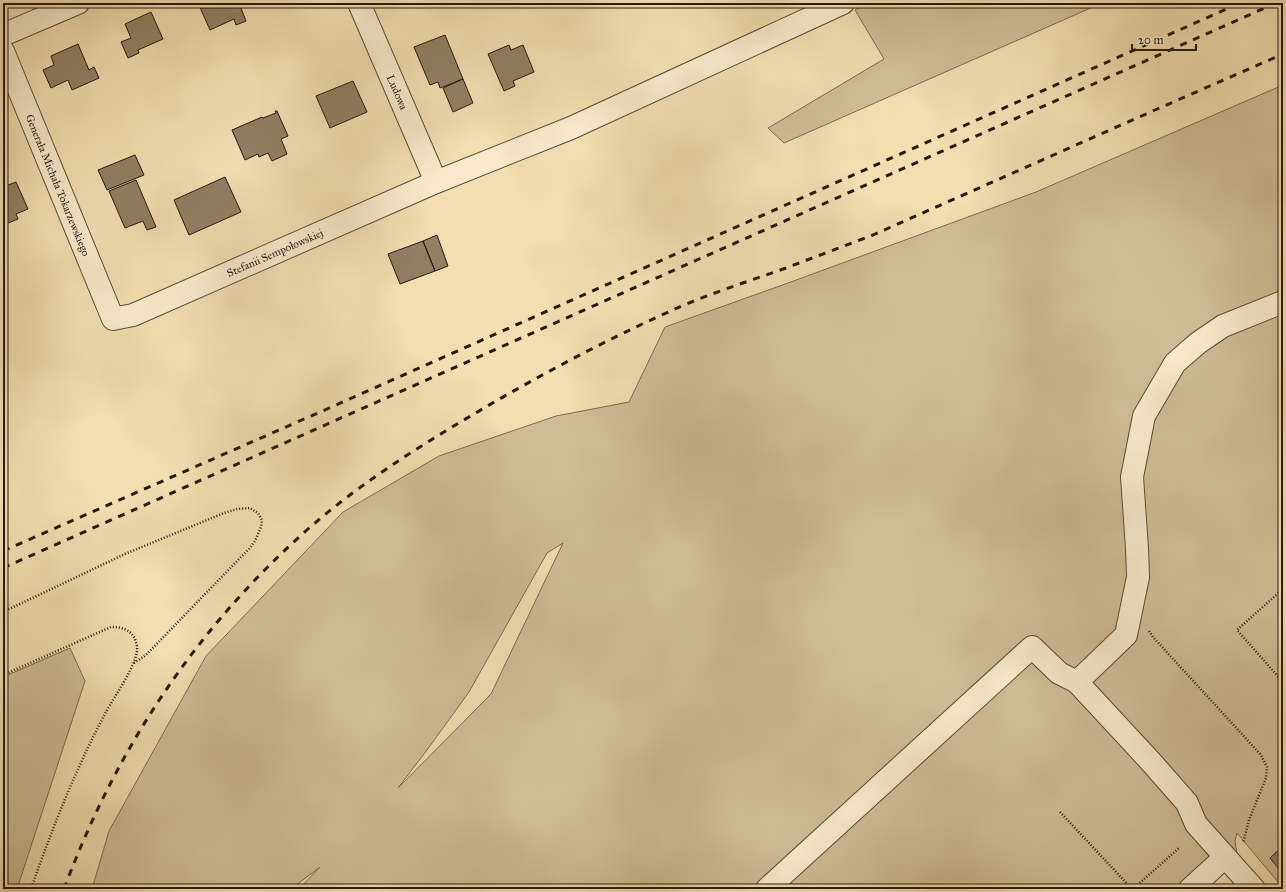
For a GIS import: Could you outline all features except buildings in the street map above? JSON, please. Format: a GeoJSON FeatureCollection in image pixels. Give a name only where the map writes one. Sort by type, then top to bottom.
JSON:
{"type":"FeatureCollection","features":[{"type":"Feature","properties":{"kind":"street"},"geometry":{"type":"LineString","coordinates":[[3,35],[78,3]]}},
{"type":"Feature","properties":{"kind":"street","name":"Ludowa"},"geometry":{"type":"LineString","coordinates":[[359,3],[436,182]]}},
{"type":"Feature","properties":{"kind":"street","name":"Stefanii Sempołowskiej"},"geometry":{"type":"LineString","coordinates":[[113,319],[133,314],[436,182],[571,128],[843,3]]}},
{"type":"Feature","properties":{"kind":"street","name":"Generała Michała Tokarzewskiego"},"geometry":{"type":"LineString","coordinates":[[3,51],[113,319]]}},
{"type":"Feature","properties":{"kind":"street"},"geometry":{"type":"LineString","coordinates":[[1077,682],[1126,635],[1138,577],[1132,477],[1144,416],[1175,363],[1198,343],[1223,326],[1283,302]]}},
{"type":"Feature","properties":{"kind":"street"},"geometry":{"type":"LineString","coordinates":[[767,889],[1032,647],[1059,673],[1077,682],[1187,803],[1196,824],[1234,852],[1254,889]]}},
{"type":"Feature","properties":{"kind":"street"},"geometry":{"type":"LineString","coordinates":[[1190,889],[1234,852]]}},
{"type":"Feature","properties":{"kind":"path"},"geometry":{"type":"LineString","coordinates":[[3,612],[125,554],[237,508],[250,508],[258,514],[262,520],[261,527],[255,541],[249,549],[146,655],[134,663]]}},
{"type":"Feature","properties":{"kind":"path"},"geometry":{"type":"LineString","coordinates":[[1283,589],[1237,630],[1283,682]]}},
{"type":"Feature","properties":{"kind":"path"},"geometry":{"type":"LineString","coordinates":[[3,675],[111,627],[121,627],[129,632],[134,638],[137,647],[134,663],[106,712],[91,743],[44,853],[31,889]]}},
{"type":"Feature","properties":{"kind":"path"},"geometry":{"type":"LineString","coordinates":[[1148,629],[1153,637],[1261,755],[1267,767],[1266,778],[1242,842],[1234,852]]}},
{"type":"Feature","properties":{"kind":"path"},"geometry":{"type":"LineString","coordinates":[[1060,812],[1133,889],[1180,847]]}},
{"type":"Feature","properties":{"kind":"shaded area"},"geometry":{"type":"Polygon","coordinates":[[[869,3],[1102,3],[784,143],[768,128],[884,59],[855,10],[869,3]]]}},
{"type":"Feature","properties":{"kind":"shaded area"},"geometry":{"type":"Polygon","coordinates":[[[1283,85],[1283,888],[1237,833],[1235,841],[1237,853],[1205,847],[1209,857],[1207,862],[1181,889],[299,889],[320,867],[291,889],[92,889],[109,831],[206,656],[343,512],[439,456],[556,416],[629,402],[665,327],[1036,192],[1283,85]],[[563,543],[547,553],[469,692],[398,788],[491,694],[563,543]]]}},
{"type":"Feature","properties":{"kind":"shaded area"},"geometry":{"type":"Polygon","coordinates":[[[70,648],[85,681],[17,889],[3,889],[3,677],[70,648]]]}},
{"type":"Feature","properties":{"kind":"railway"},"geometry":{"type":"LineString","coordinates":[[3,551],[327,409],[1240,3]]}},
{"type":"Feature","properties":{"kind":"railway"},"geometry":{"type":"LineString","coordinates":[[3,568],[1276,3]]}},
{"type":"Feature","properties":{"kind":"railway"},"geometry":{"type":"LineString","coordinates":[[64,889],[85,837],[108,788],[135,740],[195,649],[230,607],[267,567],[308,529],[352,493],[399,460],[519,388],[589,350],[636,327],[684,305],[873,235],[1283,54]]}}]}
